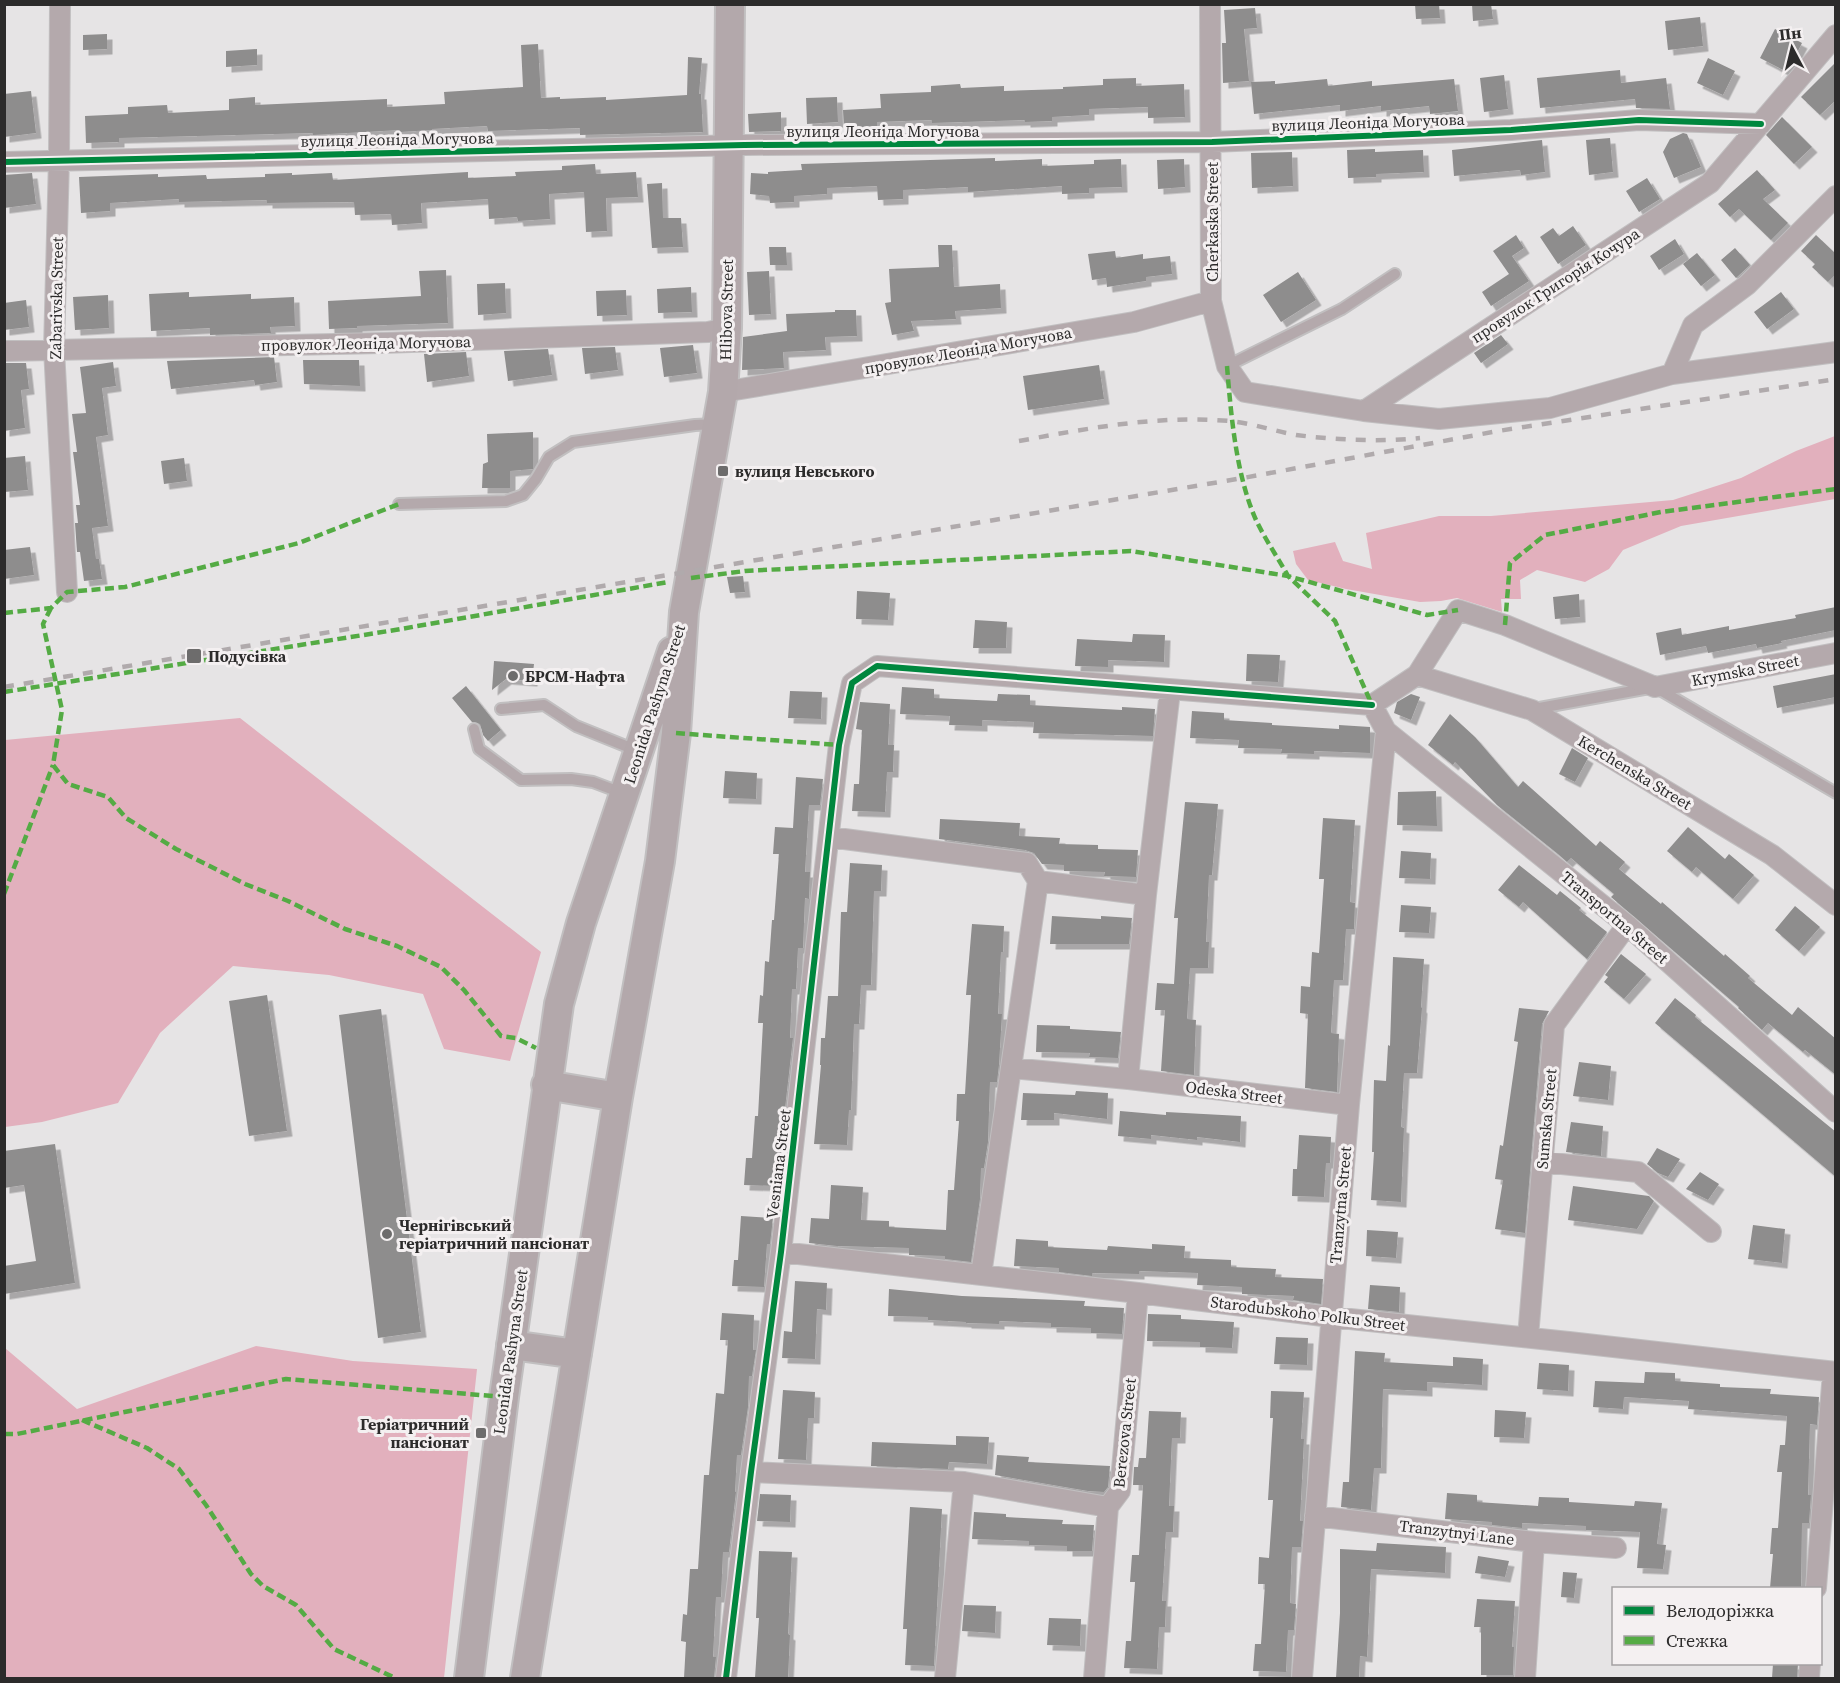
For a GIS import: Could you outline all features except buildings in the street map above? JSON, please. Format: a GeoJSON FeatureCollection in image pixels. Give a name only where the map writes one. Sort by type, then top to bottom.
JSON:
{"type":"FeatureCollection","features":[{"type":"Feature","properties":{"kind":"main road","name":"Hlibova Street"},"geometry":{"type":"LineString","coordinates":[[684,612],[723,392],[727,328],[730,4]]}},
{"type":"Feature","properties":{"kind":"main road","name":"Leonida Pashyna Street"},"geometry":{"type":"LineString","coordinates":[[469,1678],[511,1346],[559,1004],[581,923],[684,612]]}},
{"type":"Feature","properties":{"kind":"main road","name":"Leonida Pashyna Street"},"geometry":{"type":"LineString","coordinates":[[525,1678],[618,1097],[660,861],[676,733],[684,612]]}},
{"type":"Feature","properties":{"kind":"main road"},"geometry":{"type":"LineString","coordinates":[[546,1085],[618,1097]]}},
{"type":"Feature","properties":{"kind":"main road"},"geometry":{"type":"LineString","coordinates":[[511,1346],[577,1354]]}},
{"type":"Feature","properties":{"kind":"street","name":"Zabarivska Street"},"geometry":{"type":"LineString","coordinates":[[60,4],[54,349],[68,592]]}},
{"type":"Feature","properties":{"kind":"street","name":"Cherkaska Street"},"geometry":{"type":"LineString","coordinates":[[1210,4],[1211,301],[1227,366]]}},
{"type":"Feature","properties":{"kind":"street","name":"провулок Григорія Кочура"},"geometry":{"type":"LineString","coordinates":[[1364,411],[1710,183],[1836,35]]}},
{"type":"Feature","properties":{"kind":"street","name":"вулиця Леоніда Могучова"},"geometry":{"type":"LineString","coordinates":[[4,162],[728,145],[1212,142],[1510,130],[1639,120],[1761,124]]}},
{"type":"Feature","properties":{"kind":"street"},"geometry":{"type":"LineString","coordinates":[[1672,374],[1693,325],[1747,285],[1836,196]]}},
{"type":"Feature","properties":{"kind":"street","name":"провулок Леоніда Могучова"},"geometry":{"type":"LineString","coordinates":[[723,392],[1134,322],[1211,301]]}},
{"type":"Feature","properties":{"kind":"street","name":"провулок Леоніда Могучова"},"geometry":{"type":"LineString","coordinates":[[4,351],[393,343],[708,332],[727,328]]}},
{"type":"Feature","properties":{"kind":"street"},"geometry":{"type":"LineString","coordinates":[[1227,366],[1245,392],[1364,411],[1439,419],[1550,408],[1672,374],[1836,352]]}},
{"type":"Feature","properties":{"kind":"street"},"geometry":{"type":"LineString","coordinates":[[1119,1078],[1128,1079],[1146,895],[1170,691],[1372,705],[1417,675],[1458,610],[1505,625],[1655,687]]}},
{"type":"Feature","properties":{"kind":"street","name":"Krymska Street"},"geometry":{"type":"LineString","coordinates":[[1655,687],[1836,653]]}},
{"type":"Feature","properties":{"kind":"street","name":"Vesniana Street"},"geometry":{"type":"LineString","coordinates":[[726,1678],[781,1252],[839,745],[852,683],[877,666],[1170,691]]}},
{"type":"Feature","properties":{"kind":"street","name":"Kerchenska Street"},"geometry":{"type":"LineString","coordinates":[[1417,675],[1532,710],[1772,855],[1836,905]]}},
{"type":"Feature","properties":{"kind":"street"},"geometry":{"type":"LineString","coordinates":[[1372,705],[1386,731]]}},
{"type":"Feature","properties":{"kind":"street","name":"Transportna Street"},"geometry":{"type":"LineString","coordinates":[[1386,731],[1627,925],[1836,1112]]}},
{"type":"Feature","properties":{"kind":"street","name":"Tranzytna Street"},"geometry":{"type":"LineString","coordinates":[[1302,1678],[1348,1105],[1386,731]]}},
{"type":"Feature","properties":{"kind":"street"},"geometry":{"type":"LineString","coordinates":[[828,837],[1027,863],[1038,881],[981,1275]]}},
{"type":"Feature","properties":{"kind":"street"},"geometry":{"type":"LineString","coordinates":[[1038,881],[1146,895]]}},
{"type":"Feature","properties":{"kind":"street","name":"Sumska Street"},"geometry":{"type":"LineString","coordinates":[[1528,1337],[1554,1025],[1627,925]]}},
{"type":"Feature","properties":{"kind":"street","name":"Odeska Street"},"geometry":{"type":"LineString","coordinates":[[1011,1068],[1119,1078],[1348,1105]]}},
{"type":"Feature","properties":{"kind":"street"},"geometry":{"type":"LineString","coordinates":[[1543,1162],[1638,1172],[1711,1232]]}},
{"type":"Feature","properties":{"kind":"street","name":"Starodubskoho Polku Street"},"geometry":{"type":"LineString","coordinates":[[781,1252],[1331,1317],[1834,1372]]}},
{"type":"Feature","properties":{"kind":"street","name":"Berezova Street"},"geometry":{"type":"LineString","coordinates":[[1094,1678],[1108,1507],[1120,1491],[1138,1293]]}},
{"type":"Feature","properties":{"kind":"street"},"geometry":{"type":"LineString","coordinates":[[1816,1587],[1834,1372]]}},
{"type":"Feature","properties":{"kind":"street"},"geometry":{"type":"LineString","coordinates":[[751,1472],[964,1482],[1108,1507]]}},
{"type":"Feature","properties":{"kind":"street"},"geometry":{"type":"LineString","coordinates":[[945,1678],[964,1482]]}},
{"type":"Feature","properties":{"kind":"street","name":"Tranzytnyi Lane"},"geometry":{"type":"LineString","coordinates":[[1315,1516],[1534,1542],[1525,1678]]}},
{"type":"Feature","properties":{"kind":"street"},"geometry":{"type":"LineString","coordinates":[[1534,1542],[1616,1548]]}},
{"type":"Feature","properties":{"kind":"lane"},"geometry":{"type":"LineString","coordinates":[[1227,366],[1342,309],[1395,274]]}},
{"type":"Feature","properties":{"kind":"lane"},"geometry":{"type":"LineString","coordinates":[[399,504],[506,501],[523,495],[549,457],[573,442],[716,424]]}},
{"type":"Feature","properties":{"kind":"lane"},"geometry":{"type":"LineString","coordinates":[[1532,710],[1655,687],[1836,793]]}},
{"type":"Feature","properties":{"kind":"lane"},"geometry":{"type":"LineString","coordinates":[[501,709],[544,705],[576,726],[639,751]]}},
{"type":"Feature","properties":{"kind":"lane"},"geometry":{"type":"LineString","coordinates":[[474,729],[479,749],[521,780],[571,779],[593,782],[625,794]]}},
{"type":"Feature","properties":{"kind":"shaded area"},"geometry":{"type":"Polygon","coordinates":[[[1835,436],[1835,499],[1681,526],[1623,550],[1609,569],[1585,582],[1537,570],[1520,580],[1521,599],[1501,599],[1502,612],[1457,598],[1420,602],[1308,580],[1296,564],[1293,551],[1335,542],[1343,561],[1372,569],[1366,533],[1439,516],[1491,516],[1673,500],[1741,478],[1796,451],[1835,436]]]}},
{"type":"Feature","properties":{"kind":"shaded area"},"geometry":{"type":"Polygon","coordinates":[[[240,718],[541,952],[510,1061],[444,1049],[423,994],[329,975],[233,966],[160,1033],[118,1103],[42,1122],[5,1127],[5,740],[240,718]]]}},
{"type":"Feature","properties":{"kind":"shaded area"},"geometry":{"type":"Polygon","coordinates":[[[256,1346],[353,1361],[477,1369],[444,1678],[5,1678],[5,1348],[77,1409],[256,1346]]]}},
{"type":"Feature","properties":{"kind":"railway"},"geometry":{"type":"LineString","coordinates":[[4,687],[1243,478],[1498,431],[1836,379]]}},
{"type":"Feature","properties":{"kind":"railway"},"geometry":{"type":"LineString","coordinates":[[1019,441],[1098,427],[1176,420],[1246,423],[1296,435],[1327,438],[1374,440],[1420,438]]}},
{"type":"Feature","properties":{"kind":"marked path"},"geometry":{"type":"LineString","coordinates":[[1227,366],[1239,464],[1249,502],[1263,534],[1288,576],[1427,615],[1458,610]]}},
{"type":"Feature","properties":{"kind":"marked path"},"geometry":{"type":"LineString","coordinates":[[1505,625],[1510,563],[1545,535],[1661,512],[1836,489]]}},
{"type":"Feature","properties":{"kind":"marked path"},"geometry":{"type":"LineString","coordinates":[[4,613],[51,608],[67,592],[125,587],[299,543],[399,504]]}},
{"type":"Feature","properties":{"kind":"marked path"},"geometry":{"type":"LineString","coordinates":[[691,578],[745,571],[1131,551],[1288,576],[1335,621],[1372,705]]}},
{"type":"Feature","properties":{"kind":"marked path"},"geometry":{"type":"LineString","coordinates":[[4,692],[395,630],[668,582]]}},
{"type":"Feature","properties":{"kind":"marked path"},"geometry":{"type":"LineString","coordinates":[[51,608],[43,624],[62,710],[53,765],[68,784],[108,797],[126,818],[176,849],[245,884],[288,901],[345,929],[397,946],[441,967],[464,990],[501,1036],[516,1038],[536,1048]]}},
{"type":"Feature","properties":{"kind":"marked path"},"geometry":{"type":"LineString","coordinates":[[676,733],[839,745]]}},
{"type":"Feature","properties":{"kind":"marked path"},"geometry":{"type":"LineString","coordinates":[[4,894],[53,765]]}},
{"type":"Feature","properties":{"kind":"marked path"},"geometry":{"type":"LineString","coordinates":[[4,1434],[17,1434],[286,1379],[504,1397]]}},
{"type":"Feature","properties":{"kind":"marked path"},"geometry":{"type":"LineString","coordinates":[[82,1420],[147,1448],[179,1469],[206,1505],[251,1574],[263,1586],[296,1605],[334,1649],[395,1678]]}},
{"type":"Feature","properties":{"kind":"cycle path"},"geometry":{"type":"LineString","coordinates":[[4,162],[744,145],[1212,142],[1511,130],[1639,120],[1761,124]]}},
{"type":"Feature","properties":{"kind":"cycle path"},"geometry":{"type":"LineString","coordinates":[[726,1678],[781,1252],[839,745],[852,683],[877,666],[1372,705]]}},
{"type":"Feature","properties":{"kind":"place","name":"вулиця Невського"},"geometry":{"type":"Point","coordinates":[723,471]}},
{"type":"Feature","properties":{"kind":"place","name":"Подусівка"},"geometry":{"type":"Point","coordinates":[194,656]}},
{"type":"Feature","properties":{"kind":"place","name":"БРСМ-Нафта"},"geometry":{"type":"Point","coordinates":[513,676]}},
{"type":"Feature","properties":{"kind":"place","name":"Чернігівський геріатричний пансіонат"},"geometry":{"type":"Point","coordinates":[387,1234]}},
{"type":"Feature","properties":{"kind":"place","name":"Геріатричний пансіонат"},"geometry":{"type":"Point","coordinates":[481,1433]}}]}
